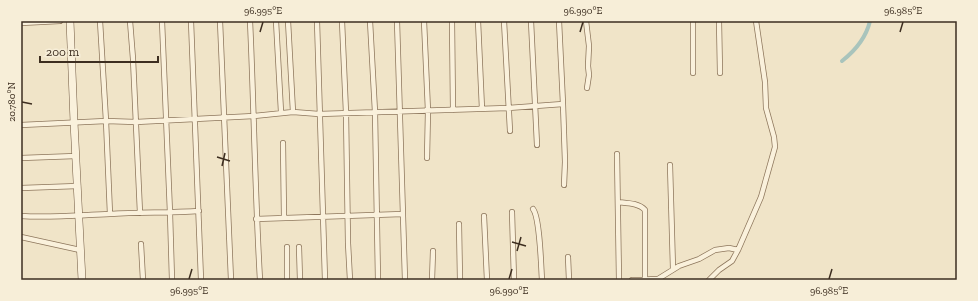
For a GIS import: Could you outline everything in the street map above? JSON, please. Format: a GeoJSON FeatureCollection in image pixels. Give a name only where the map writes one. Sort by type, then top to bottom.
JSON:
{"type":"FeatureCollection","features":[{"type":"Feature","properties":{"kind":"main road"},"geometry":{"type":"LineString","coordinates":[[70,21],[82,280]]}},
{"type":"Feature","properties":{"kind":"street"},"geometry":{"type":"LineString","coordinates":[[21,23],[60,21]]}},
{"type":"Feature","properties":{"kind":"street"},"geometry":{"type":"LineString","coordinates":[[100,21],[110,214]]}},
{"type":"Feature","properties":{"kind":"street"},"geometry":{"type":"LineString","coordinates":[[130,21],[140,213]]}},
{"type":"Feature","properties":{"kind":"street"},"geometry":{"type":"LineString","coordinates":[[162,21],[172,280]]}},
{"type":"Feature","properties":{"kind":"street"},"geometry":{"type":"LineString","coordinates":[[191,21],[196,118],[201,280]]}},
{"type":"Feature","properties":{"kind":"street"},"geometry":{"type":"LineString","coordinates":[[220,21],[231,280]]}},
{"type":"Feature","properties":{"kind":"street"},"geometry":{"type":"LineString","coordinates":[[250,21],[256,219],[260,280]]}},
{"type":"Feature","properties":{"kind":"street"},"geometry":{"type":"LineString","coordinates":[[276,21],[282,112]]}},
{"type":"Feature","properties":{"kind":"street"},"geometry":{"type":"LineString","coordinates":[[288,21],[293,112]]}},
{"type":"Feature","properties":{"kind":"street"},"geometry":{"type":"LineString","coordinates":[[317,21],[324,280]]}},
{"type":"Feature","properties":{"kind":"street"},"geometry":{"type":"LineString","coordinates":[[342,21],[350,280]]}},
{"type":"Feature","properties":{"kind":"street"},"geometry":{"type":"LineString","coordinates":[[370,21],[375,112],[378,280]]}},
{"type":"Feature","properties":{"kind":"street"},"geometry":{"type":"LineString","coordinates":[[397,21],[405,280]]}},
{"type":"Feature","properties":{"kind":"street"},"geometry":{"type":"LineString","coordinates":[[424,21],[428,111],[427,158]]}},
{"type":"Feature","properties":{"kind":"street"},"geometry":{"type":"LineString","coordinates":[[452,21],[453,110]]}},
{"type":"Feature","properties":{"kind":"street"},"geometry":{"type":"LineString","coordinates":[[478,21],[482,109]]}},
{"type":"Feature","properties":{"kind":"street"},"geometry":{"type":"LineString","coordinates":[[504,21],[510,131]]}},
{"type":"Feature","properties":{"kind":"street"},"geometry":{"type":"LineString","coordinates":[[531,21],[537,145]]}},
{"type":"Feature","properties":{"kind":"street"},"geometry":{"type":"LineString","coordinates":[[559,21],[565,162],[564,185]]}},
{"type":"Feature","properties":{"kind":"street"},"geometry":{"type":"LineString","coordinates":[[586,21],[589,46],[589,76],[587,88]]}},
{"type":"Feature","properties":{"kind":"street"},"geometry":{"type":"LineString","coordinates":[[693,21],[694,73]]}},
{"type":"Feature","properties":{"kind":"street"},"geometry":{"type":"LineString","coordinates":[[719,21],[720,73]]}},
{"type":"Feature","properties":{"kind":"street"},"geometry":{"type":"LineString","coordinates":[[709,280],[719,270],[732,261],[738,250],[755,212],[766,181],[775,147],[774,137],[766,108],[765,82],[756,21]]}},
{"type":"Feature","properties":{"kind":"street"},"geometry":{"type":"LineString","coordinates":[[21,125],[106,120],[136,122],[254,116],[282,112],[319,114],[400,112],[534,107],[563,104]]}},
{"type":"Feature","properties":{"kind":"street"},"geometry":{"type":"LineString","coordinates":[[283,143],[282,169],[284,217]]}},
{"type":"Feature","properties":{"kind":"street"},"geometry":{"type":"LineString","coordinates":[[617,154],[619,280]]}},
{"type":"Feature","properties":{"kind":"street"},"geometry":{"type":"LineString","coordinates":[[21,158],[76,156]]}},
{"type":"Feature","properties":{"kind":"street"},"geometry":{"type":"LineString","coordinates":[[670,165],[673,269]]}},
{"type":"Feature","properties":{"kind":"street"},"geometry":{"type":"LineString","coordinates":[[21,188],[78,186]]}},
{"type":"Feature","properties":{"kind":"street"},"geometry":{"type":"LineString","coordinates":[[618,202],[638,205],[645,210],[645,280]]}},
{"type":"Feature","properties":{"kind":"street"},"geometry":{"type":"LineString","coordinates":[[533,210],[536,213],[542,280]]}},
{"type":"Feature","properties":{"kind":"street"},"geometry":{"type":"LineString","coordinates":[[21,216],[40,218],[199,211]]}},
{"type":"Feature","properties":{"kind":"street"},"geometry":{"type":"LineString","coordinates":[[512,212],[514,280]]}},
{"type":"Feature","properties":{"kind":"street"},"geometry":{"type":"LineString","coordinates":[[256,219],[403,214]]}},
{"type":"Feature","properties":{"kind":"street"},"geometry":{"type":"LineString","coordinates":[[484,216],[487,280]]}},
{"type":"Feature","properties":{"kind":"street"},"geometry":{"type":"LineString","coordinates":[[459,224],[460,280]]}},
{"type":"Feature","properties":{"kind":"street"},"geometry":{"type":"LineString","coordinates":[[21,237],[80,250]]}},
{"type":"Feature","properties":{"kind":"street"},"geometry":{"type":"LineString","coordinates":[[141,244],[142,280]]}},
{"type":"Feature","properties":{"kind":"street"},"geometry":{"type":"LineString","coordinates":[[299,246],[300,280]]}},
{"type":"Feature","properties":{"kind":"street"},"geometry":{"type":"LineString","coordinates":[[287,247],[287,280]]}},
{"type":"Feature","properties":{"kind":"street"},"geometry":{"type":"LineString","coordinates":[[632,280],[658,279],[673,269],[699,259],[715,250],[729,248],[738,250]]}},
{"type":"Feature","properties":{"kind":"street"},"geometry":{"type":"LineString","coordinates":[[432,280],[433,252]]}},
{"type":"Feature","properties":{"kind":"street"},"geometry":{"type":"LineString","coordinates":[[568,257],[569,280]]}},
{"type":"Feature","properties":{"kind":"waterway"},"geometry":{"type":"LineString","coordinates":[[842,61],[860,43],[866,33],[870,21]]}}]}
